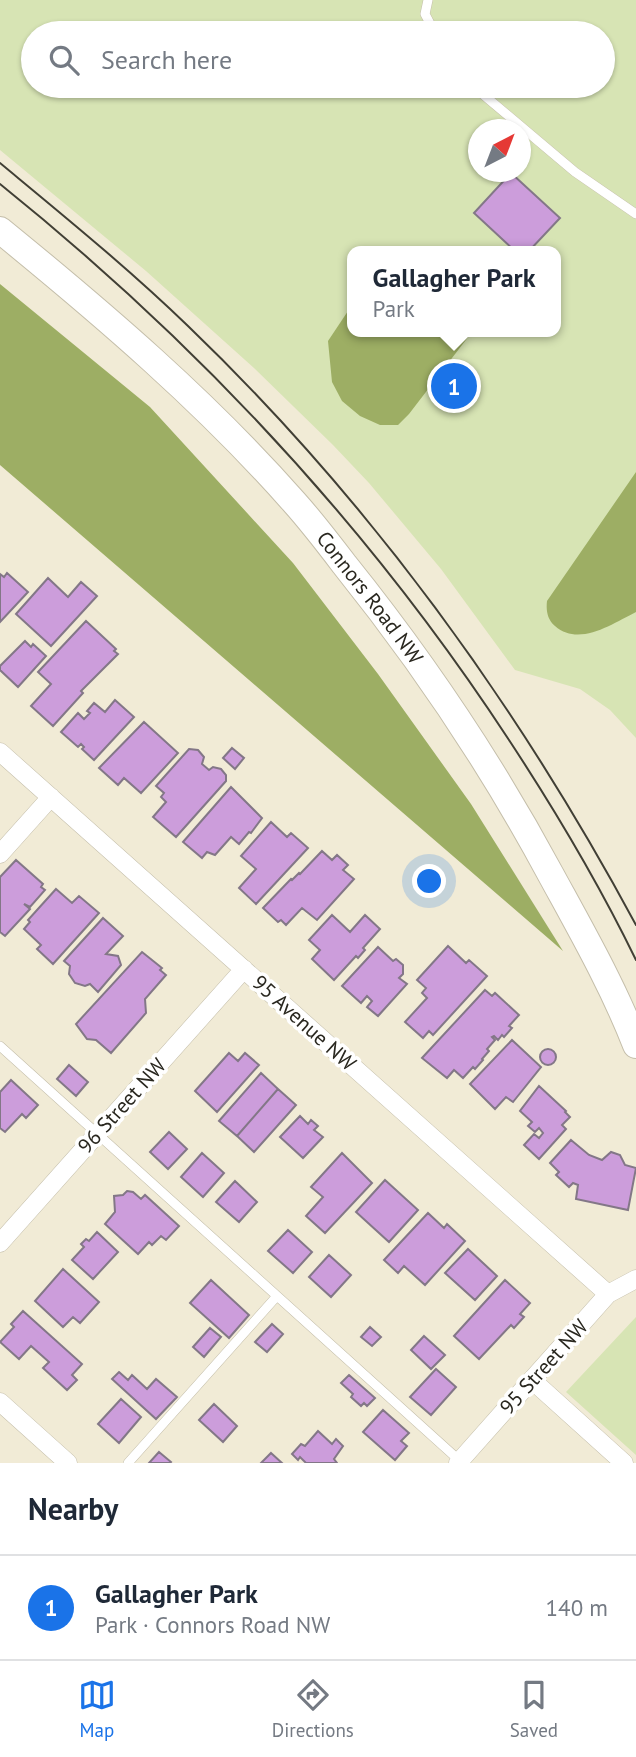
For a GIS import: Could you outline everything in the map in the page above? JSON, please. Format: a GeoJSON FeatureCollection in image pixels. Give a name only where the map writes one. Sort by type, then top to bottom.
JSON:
{"type":"FeatureCollection","features":[{"type":"Feature","properties":{"kind":"main road","name":"Connors Road NW"},"geometry":{"type":"LineString","coordinates":[[0,230],[96,308],[243,447],[295,503],[369,596],[451,707],[499,783],[592,950],[636,1045]]}},
{"type":"Feature","properties":{"kind":"street","name":"95 Avenue NW"},"geometry":{"type":"LineString","coordinates":[[0,752],[608,1294]]}},
{"type":"Feature","properties":{"kind":"street"},"geometry":{"type":"LineString","coordinates":[[0,854],[51,797]]}},
{"type":"Feature","properties":{"kind":"street","name":"96 Street NW"},"geometry":{"type":"LineString","coordinates":[[0,1243],[244,969]]}},
{"type":"Feature","properties":{"kind":"street","name":"95 Street NW"},"geometry":{"type":"LineString","coordinates":[[459,1462],[608,1294],[636,1279]]}},
{"type":"Feature","properties":{"kind":"street"},"geometry":{"type":"LineString","coordinates":[[532,1380],[624,1463]]}},
{"type":"Feature","properties":{"kind":"street"},"geometry":{"type":"LineString","coordinates":[[0,1402],[68,1463]]}},
{"type":"Feature","properties":{"kind":"lane"},"geometry":{"type":"LineString","coordinates":[[428,0],[425,14],[429,21]]}},
{"type":"Feature","properties":{"kind":"lane"},"geometry":{"type":"LineString","coordinates":[[487,98],[575,172],[636,214]]}},
{"type":"Feature","properties":{"kind":"lane"},"geometry":{"type":"LineString","coordinates":[[0,1045],[459,1462]]}},
{"type":"Feature","properties":{"kind":"lane"},"geometry":{"type":"LineString","coordinates":[[128,1463],[277,1296]]}},
{"type":"Feature","properties":{"kind":"green space"},"geometry":{"type":"Polygon","coordinates":[[[0,0],[636,0],[636,738],[610,710],[580,689],[515,670],[441,569],[369,483],[254,368],[146,271],[0,150],[0,0]]]}},
{"type":"Feature","properties":{"kind":"green space"},"geometry":{"type":"Polygon","coordinates":[[[0,284],[150,407],[293,563],[378,674],[471,804],[563,951],[0,465],[0,284]]]}},
{"type":"Feature","properties":{"kind":"green space"},"geometry":{"type":"Polygon","coordinates":[[[347,312],[347,337],[468,337],[398,425],[380,425],[360,416],[342,401],[332,382],[328,341],[347,312]]]}},
{"type":"Feature","properties":{"kind":"green space"},"geometry":{"type":"Polygon","coordinates":[[[636,472],[636,612],[596,631],[585,634],[564,632],[550,620],[547,601],[636,472]]]}},
{"type":"Feature","properties":{"kind":"green space"},"geometry":{"type":"Polygon","coordinates":[[[636,1317],[636,1455],[566,1392],[636,1317]]]}},
{"type":"Feature","properties":{"kind":"building"},"geometry":{"type":"Polygon","coordinates":[[[503,182],[521,182],[560,218],[534,246],[510,246],[474,213],[503,182]]]}},
{"type":"Feature","properties":{"kind":"building"},"geometry":{"type":"Polygon","coordinates":[[[7,573],[28,592],[0,622],[0,574],[4,577],[7,573]]]}},
{"type":"Feature","properties":{"kind":"building"},"geometry":{"type":"Polygon","coordinates":[[[48,578],[68,597],[81,582],[97,596],[51,646],[16,614],[48,578]]]}},
{"type":"Feature","properties":{"kind":"building"},"geometry":{"type":"Polygon","coordinates":[[[86,621],[118,654],[81,691],[83,693],[53,726],[31,706],[51,684],[38,672],[86,621]]]}},
{"type":"Feature","properties":{"kind":"building"},"geometry":{"type":"Polygon","coordinates":[[[25,641],[31,647],[33,644],[46,656],[18,687],[0,670],[0,666],[25,641]]]}},
{"type":"Feature","properties":{"kind":"building"},"geometry":{"type":"Polygon","coordinates":[[[115,700],[134,717],[94,760],[82,749],[84,747],[81,744],[78,747],[61,732],[78,713],[84,719],[94,703],[105,712],[115,700]]]}},
{"type":"Feature","properties":{"kind":"building"},"geometry":{"type":"Polygon","coordinates":[[[144,722],[178,753],[141,793],[124,778],[118,785],[99,768],[144,722]]]}},
{"type":"Feature","properties":{"kind":"building"},"geometry":{"type":"Polygon","coordinates":[[[232,748],[244,758],[235,769],[223,758],[232,748]]]}},
{"type":"Feature","properties":{"kind":"building"},"geometry":{"type":"Polygon","coordinates":[[[189,749],[198,750],[204,757],[202,764],[209,770],[213,767],[221,769],[226,775],[226,781],[176,837],[153,817],[166,802],[161,797],[164,793],[156,786],[189,749]]]}},
{"type":"Feature","properties":{"kind":"building"},"geometry":{"type":"Polygon","coordinates":[[[231,787],[262,818],[239,844],[231,837],[215,855],[207,852],[202,858],[183,842],[231,787]]]}},
{"type":"Feature","properties":{"kind":"building"},"geometry":{"type":"Polygon","coordinates":[[[271,822],[287,837],[291,833],[308,848],[256,904],[239,888],[256,869],[241,856],[271,822]]]}},
{"type":"Feature","properties":{"kind":"building"},"geometry":{"type":"Polygon","coordinates":[[[322,851],[332,860],[337,855],[348,865],[343,870],[354,879],[317,920],[302,908],[286,925],[281,920],[278,922],[263,908],[322,851]]]}},
{"type":"Feature","properties":{"kind":"building"},"geometry":{"type":"Polygon","coordinates":[[[16,860],[43,884],[41,887],[45,890],[30,907],[24,904],[30,909],[5,936],[0,932],[0,877],[16,860]]]}},
{"type":"Feature","properties":{"kind":"building"},"geometry":{"type":"Polygon","coordinates":[[[56,889],[72,903],[79,896],[99,913],[53,964],[37,949],[41,945],[24,929],[30,922],[28,920],[56,889]]]}},
{"type":"Feature","properties":{"kind":"building"},"geometry":{"type":"Polygon","coordinates":[[[332,915],[350,932],[365,915],[380,929],[358,958],[356,956],[334,980],[312,959],[320,950],[309,940],[332,915]]]}},
{"type":"Feature","properties":{"kind":"building"},"geometry":{"type":"Polygon","coordinates":[[[103,918],[123,936],[106,954],[118,956],[121,965],[98,992],[90,984],[85,986],[75,983],[69,974],[70,966],[64,961],[103,918]]]}},
{"type":"Feature","properties":{"kind":"building"},"geometry":{"type":"Polygon","coordinates":[[[448,946],[466,963],[469,960],[487,976],[433,1035],[429,1031],[423,1038],[405,1022],[427,998],[422,993],[426,988],[417,980],[448,946]]]}},
{"type":"Feature","properties":{"kind":"building"},"geometry":{"type":"Polygon","coordinates":[[[378,947],[393,961],[396,959],[403,965],[403,974],[399,978],[407,984],[378,1016],[367,1007],[372,1001],[367,996],[361,1003],[342,986],[378,947]]]}},
{"type":"Feature","properties":{"kind":"building"},"geometry":{"type":"Polygon","coordinates":[[[142,952],[162,968],[160,970],[166,975],[145,999],[146,1013],[111,1053],[96,1040],[87,1039],[76,1024],[142,952]]]}},
{"type":"Feature","properties":{"kind":"building"},"geometry":{"type":"Polygon","coordinates":[[[485,990],[492,996],[495,993],[519,1015],[504,1037],[502,1035],[498,1040],[492,1037],[495,1040],[475,1069],[473,1067],[463,1078],[454,1070],[447,1078],[422,1058],[485,990]]]}},
{"type":"Feature","properties":{"kind":"building"},"geometry":{"type":"Polygon","coordinates":[[[512,1040],[541,1067],[513,1102],[506,1097],[495,1109],[470,1084],[512,1040]]]}},
{"type":"Feature","properties":{"kind":"building"},"geometry":{"type":"Polygon","coordinates":[[[548,1049],[556,1057],[548,1065],[540,1057],[548,1049]]]}},
{"type":"Feature","properties":{"kind":"building"},"geometry":{"type":"Polygon","coordinates":[[[229,1053],[238,1061],[245,1053],[259,1065],[217,1112],[195,1091],[229,1053]]]}},
{"type":"Feature","properties":{"kind":"building"},"geometry":{"type":"Polygon","coordinates":[[[69,1065],[88,1082],[76,1096],[57,1079],[69,1065]]]}},
{"type":"Feature","properties":{"kind":"building"},"geometry":{"type":"Polygon","coordinates":[[[261,1073],[278,1089],[237,1136],[219,1121],[261,1073]]]}},
{"type":"Feature","properties":{"kind":"building"},"geometry":{"type":"Polygon","coordinates":[[[11,1080],[38,1105],[26,1118],[22,1114],[5,1132],[0,1128],[0,1092],[11,1080]]]}},
{"type":"Feature","properties":{"kind":"building"},"geometry":{"type":"Polygon","coordinates":[[[539,1086],[570,1117],[562,1125],[566,1129],[539,1159],[524,1145],[534,1134],[539,1138],[543,1133],[539,1128],[535,1132],[528,1126],[532,1122],[520,1111],[539,1086]]]}},
{"type":"Feature","properties":{"kind":"building"},"geometry":{"type":"Polygon","coordinates":[[[278,1089],[296,1105],[254,1152],[237,1136],[278,1089]]]}},
{"type":"Feature","properties":{"kind":"building"},"geometry":{"type":"Polygon","coordinates":[[[300,1116],[308,1124],[311,1120],[318,1126],[314,1130],[323,1137],[303,1158],[280,1137],[300,1116]]]}},
{"type":"Feature","properties":{"kind":"building"},"geometry":{"type":"Polygon","coordinates":[[[169,1132],[187,1149],[168,1169],[150,1152],[169,1132]]]}},
{"type":"Feature","properties":{"kind":"building"},"geometry":{"type":"Polygon","coordinates":[[[571,1140],[589,1155],[602,1160],[611,1152],[620,1155],[625,1165],[636,1168],[628,1210],[576,1199],[578,1185],[573,1183],[569,1187],[556,1175],[559,1172],[550,1163],[571,1140]]]}},
{"type":"Feature","properties":{"kind":"building"},"geometry":{"type":"Polygon","coordinates":[[[202,1153],[224,1173],[203,1197],[181,1177],[202,1153]]]}},
{"type":"Feature","properties":{"kind":"building"},"geometry":{"type":"Polygon","coordinates":[[[342,1153],[372,1183],[325,1233],[306,1216],[323,1197],[311,1187],[342,1153]]]}},
{"type":"Feature","properties":{"kind":"building"},"geometry":{"type":"Polygon","coordinates":[[[385,1180],[418,1210],[389,1242],[356,1212],[385,1180]]]}},
{"type":"Feature","properties":{"kind":"building"},"geometry":{"type":"Polygon","coordinates":[[[235,1181],[257,1202],[239,1222],[216,1202],[235,1181]]]}},
{"type":"Feature","properties":{"kind":"building"},"geometry":{"type":"Polygon","coordinates":[[[127,1191],[133,1192],[141,1199],[145,1195],[179,1226],[166,1240],[161,1236],[152,1245],[149,1242],[138,1254],[105,1224],[115,1212],[114,1196],[123,1195],[127,1191]]]}},
{"type":"Feature","properties":{"kind":"building"},"geometry":{"type":"Polygon","coordinates":[[[428,1213],[444,1228],[447,1224],[465,1241],[425,1285],[404,1266],[398,1273],[384,1260],[428,1213]]]}},
{"type":"Feature","properties":{"kind":"building"},"geometry":{"type":"Polygon","coordinates":[[[288,1230],[312,1252],[293,1273],[268,1251],[288,1230]]]}},
{"type":"Feature","properties":{"kind":"building"},"geometry":{"type":"Polygon","coordinates":[[[97,1232],[118,1252],[93,1279],[72,1260],[84,1247],[81,1244],[86,1239],[89,1241],[97,1232]]]}},
{"type":"Feature","properties":{"kind":"building"},"geometry":{"type":"Polygon","coordinates":[[[468,1249],[497,1276],[475,1300],[445,1273],[468,1249]]]}},
{"type":"Feature","properties":{"kind":"building"},"geometry":{"type":"Polygon","coordinates":[[[329,1255],[351,1275],[331,1297],[309,1277],[329,1255]]]}},
{"type":"Feature","properties":{"kind":"building"},"geometry":{"type":"Polygon","coordinates":[[[63,1269],[99,1302],[80,1323],[73,1317],[63,1327],[35,1301],[63,1269]]]}},
{"type":"Feature","properties":{"kind":"building"},"geometry":{"type":"Polygon","coordinates":[[[211,1280],[249,1315],[229,1338],[190,1303],[211,1280]]]}},
{"type":"Feature","properties":{"kind":"building"},"geometry":{"type":"Polygon","coordinates":[[[505,1280],[530,1303],[520,1314],[524,1317],[514,1328],[511,1325],[479,1359],[454,1336],[505,1280]]]}},
{"type":"Feature","properties":{"kind":"building"},"geometry":{"type":"Polygon","coordinates":[[[23,1311],[82,1364],[72,1375],[77,1380],[67,1390],[43,1368],[49,1362],[31,1346],[19,1359],[0,1342],[14,1327],[11,1324],[23,1311]]]}},
{"type":"Feature","properties":{"kind":"building"},"geometry":{"type":"Polygon","coordinates":[[[272,1324],[283,1334],[267,1352],[255,1342],[272,1324]]]}},
{"type":"Feature","properties":{"kind":"building"},"geometry":{"type":"Polygon","coordinates":[[[370,1327],[381,1337],[372,1346],[361,1337],[370,1327]]]}},
{"type":"Feature","properties":{"kind":"building"},"geometry":{"type":"Polygon","coordinates":[[[210,1328],[221,1337],[204,1357],[193,1347],[210,1328]]]}},
{"type":"Feature","properties":{"kind":"building"},"geometry":{"type":"Polygon","coordinates":[[[424,1336],[445,1355],[431,1369],[411,1350],[424,1336]]]}},
{"type":"Feature","properties":{"kind":"building"},"geometry":{"type":"Polygon","coordinates":[[[436,1369],[456,1387],[431,1415],[410,1397],[436,1369]]]}},
{"type":"Feature","properties":{"kind":"building"},"geometry":{"type":"Polygon","coordinates":[[[119,1372],[128,1380],[132,1375],[147,1389],[156,1379],[177,1397],[156,1419],[112,1379],[119,1372]]]}},
{"type":"Feature","properties":{"kind":"building"},"geometry":{"type":"Polygon","coordinates":[[[349,1375],[375,1398],[367,1406],[364,1403],[361,1406],[341,1383],[349,1375]]]}},
{"type":"Feature","properties":{"kind":"building"},"geometry":{"type":"Polygon","coordinates":[[[121,1399],[141,1417],[119,1443],[98,1424],[121,1399]]]}},
{"type":"Feature","properties":{"kind":"building"},"geometry":{"type":"Polygon","coordinates":[[[214,1404],[237,1426],[223,1442],[199,1420],[214,1404]]]}},
{"type":"Feature","properties":{"kind":"building"},"geometry":{"type":"Polygon","coordinates":[[[383,1410],[409,1433],[401,1441],[407,1446],[395,1460],[363,1432],[383,1410]]]}},
{"type":"Feature","properties":{"kind":"building"},"geometry":{"type":"Polygon","coordinates":[[[318,1431],[332,1444],[336,1439],[343,1446],[334,1459],[337,1463],[306,1463],[292,1454],[301,1444],[305,1446],[318,1431]]]}},
{"type":"Feature","properties":{"kind":"building"},"geometry":{"type":"Polygon","coordinates":[[[159,1452],[171,1462],[149,1463],[159,1452]]]}},
{"type":"Feature","properties":{"kind":"building"},"geometry":{"type":"Polygon","coordinates":[[[271,1453],[282,1463],[261,1463],[271,1453]]]}},
{"type":"Feature","properties":{"kind":"tram line"},"geometry":{"type":"LineString","coordinates":[[0,163],[119,263],[188,326],[255,393],[379,534],[490,684],[590,842],[636,925]]}},
{"type":"Feature","properties":{"kind":"tram line"},"geometry":{"type":"LineString","coordinates":[[0,184],[144,308],[212,374],[339,512],[455,661],[509,740],[576,848],[636,960]]}},
{"type":"Feature","properties":{"kind":"place","name":"Gallagher Park"},"geometry":{"type":"Point","coordinates":[454,386]}}]}
